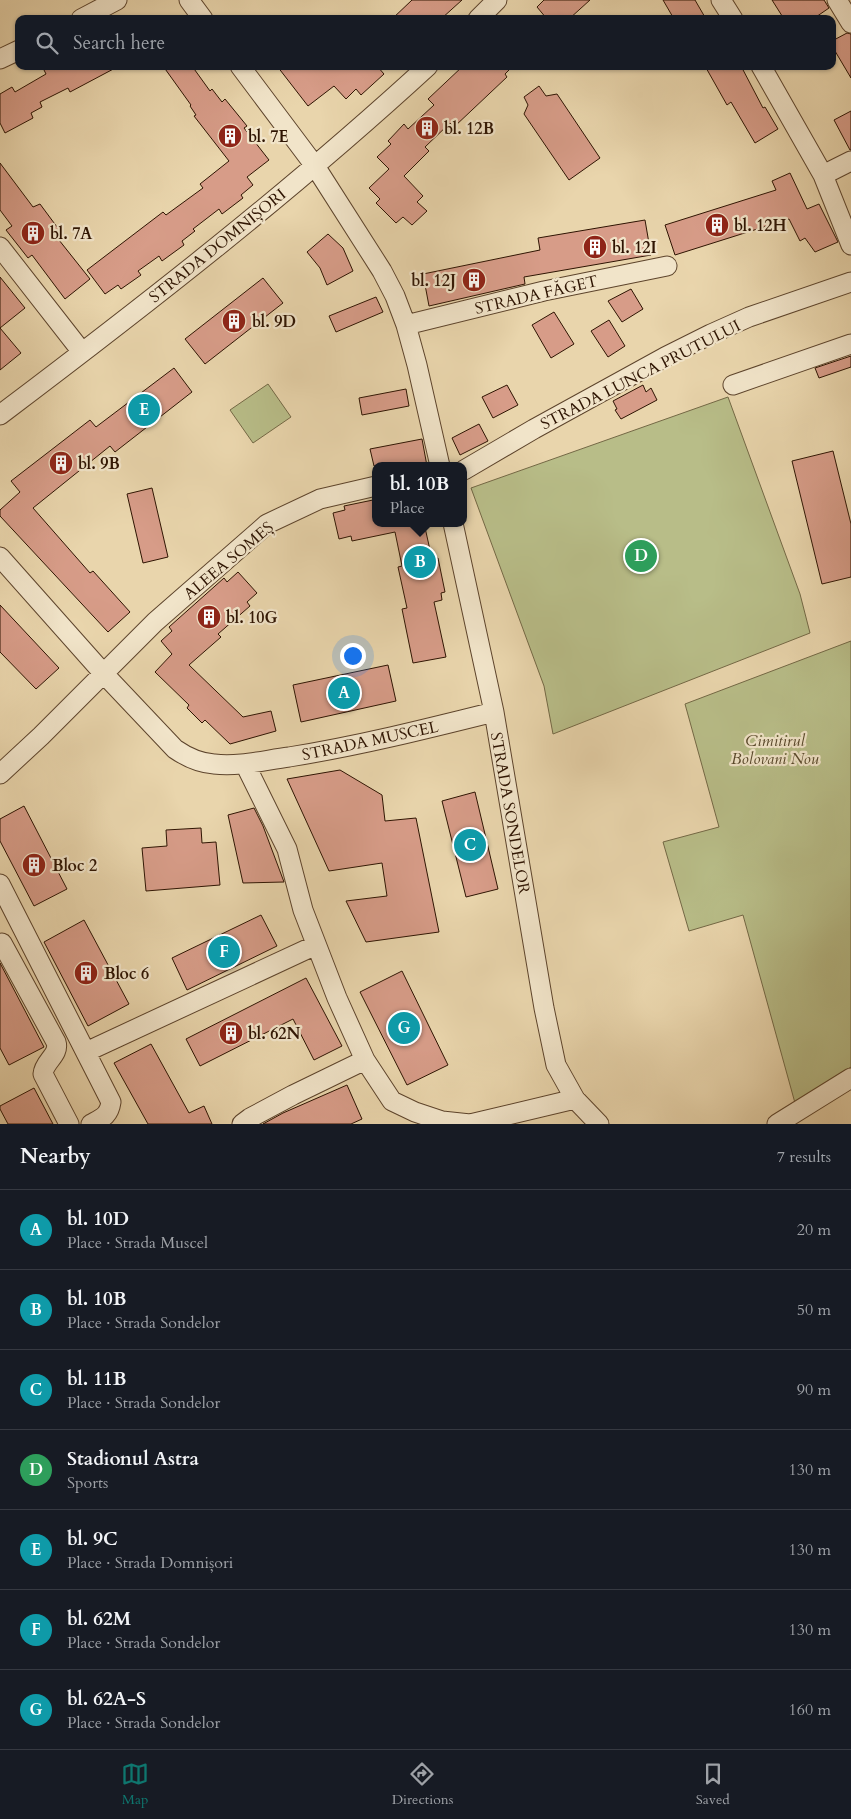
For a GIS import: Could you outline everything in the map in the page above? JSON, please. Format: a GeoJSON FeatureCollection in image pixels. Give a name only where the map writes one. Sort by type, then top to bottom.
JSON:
{"type":"FeatureCollection","features":[{"type":"Feature","properties":{"kind":"street"},"geometry":{"type":"LineString","coordinates":[[88,15],[118,0]]}},
{"type":"Feature","properties":{"kind":"street"},"geometry":{"type":"LineString","coordinates":[[189,0],[201,15]]}},
{"type":"Feature","properties":{"kind":"street"},"geometry":{"type":"LineString","coordinates":[[482,15],[497,0]]}},
{"type":"Feature","properties":{"kind":"street"},"geometry":{"type":"LineString","coordinates":[[721,0],[730,15]]}},
{"type":"Feature","properties":{"kind":"street"},"geometry":{"type":"LineString","coordinates":[[837,0],[851,23]]}},
{"type":"Feature","properties":{"kind":"street"},"geometry":{"type":"LineString","coordinates":[[0,60],[15,52]]}},
{"type":"Feature","properties":{"kind":"street"},"geometry":{"type":"LineString","coordinates":[[243,70],[315,166],[382,271],[395,296],[406,325],[417,365],[439,462]]}},
{"type":"Feature","properties":{"kind":"street","name":"STRADA DOMNIȘORI"},"geometry":{"type":"LineString","coordinates":[[0,415],[315,166],[423,70]]}},
{"type":"Feature","properties":{"kind":"street"},"geometry":{"type":"LineString","coordinates":[[763,70],[823,175],[851,245]]}},
{"type":"Feature","properties":{"kind":"street"},"geometry":{"type":"LineString","coordinates":[[823,175],[851,161]]}},
{"type":"Feature","properties":{"kind":"street"},"geometry":{"type":"LineString","coordinates":[[0,247],[82,352]]}},
{"type":"Feature","properties":{"kind":"street","name":"STRADA FĂGET"},"geometry":{"type":"LineString","coordinates":[[406,325],[544,292],[666,266]]}},
{"type":"Feature","properties":{"kind":"street","name":"STRADA LUNCA PRUTULUI"},"geometry":{"type":"LineString","coordinates":[[467,468],[534,429],[711,334],[749,317],[851,282]]}},
{"type":"Feature","properties":{"kind":"street"},"geometry":{"type":"LineString","coordinates":[[733,385],[851,344]]}},
{"type":"Feature","properties":{"kind":"street","name":"ALEEA SOMEȘ"},"geometry":{"type":"LineString","coordinates":[[0,774],[156,622],[267,524],[320,499],[372,487]]}},
{"type":"Feature","properties":{"kind":"street","name":"STRADA SONDELOR"},"geometry":{"type":"LineString","coordinates":[[454,527],[494,712],[544,1008],[556,1066],[575,1099],[599,1124]]}},
{"type":"Feature","properties":{"kind":"street","name":"STRADA MUSCEL"},"geometry":{"type":"LineString","coordinates":[[0,557],[104,674],[175,749],[187,757],[202,762],[245,764],[311,753],[394,736],[494,712]]}},
{"type":"Feature","properties":{"kind":"street"},"geometry":{"type":"LineString","coordinates":[[245,764],[287,849],[303,910],[337,998],[365,1060],[392,1100],[415,1112],[442,1121],[470,1124],[575,1099]]}},
{"type":"Feature","properties":{"kind":"street"},"geometry":{"type":"LineString","coordinates":[[0,884],[111,1102],[110,1111],[91,1124]]}},
{"type":"Feature","properties":{"kind":"street"},"geometry":{"type":"LineString","coordinates":[[25,932],[1,944],[56,1042],[56,1053]]}},
{"type":"Feature","properties":{"kind":"street"},"geometry":{"type":"LineString","coordinates":[[69,1124],[43,1074],[46,1062],[56,1053],[83,1046],[316,945]]}},
{"type":"Feature","properties":{"kind":"street"},"geometry":{"type":"LineString","coordinates":[[242,1124],[294,1095],[365,1060]]}},
{"type":"Feature","properties":{"kind":"street"},"geometry":{"type":"LineString","coordinates":[[777,1124],[851,1078]]}},
{"type":"Feature","properties":{"kind":"green space"},"geometry":{"type":"Polygon","coordinates":[[[268,384],[291,417],[253,443],[230,410],[268,384]]]}},
{"type":"Feature","properties":{"kind":"green space"},"geometry":{"type":"Polygon","coordinates":[[[728,397],[800,594],[810,633],[553,734],[544,686],[471,488],[728,397]]]}},
{"type":"Feature","properties":{"kind":"green space","name":"Cimitirul Bolovani Nou"},"geometry":{"type":"Polygon","coordinates":[[[851,641],[851,1067],[795,1103],[743,915],[689,931],[663,842],[719,827],[685,704],[851,641]]]}},
{"type":"Feature","properties":{"kind":"building"},"geometry":{"type":"Polygon","coordinates":[[[412,0],[462,0],[445,15],[396,15],[412,0]]]}},
{"type":"Feature","properties":{"kind":"building"},"geometry":{"type":"Polygon","coordinates":[[[544,0],[590,0],[573,15],[544,15],[537,7],[544,0]]]}},
{"type":"Feature","properties":{"kind":"building"},"geometry":{"type":"Polygon","coordinates":[[[663,0],[695,0],[704,15],[672,15],[663,0]]]}},
{"type":"Feature","properties":{"kind":"building"},"geometry":{"type":"Polygon","coordinates":[[[772,0],[824,0],[829,8],[819,15],[781,15],[772,0]]]}},
{"type":"Feature","properties":{"kind":"building"},"geometry":{"type":"Polygon","coordinates":[[[847,33],[851,34],[851,78],[836,53],[836,39],[847,33]]]}},
{"type":"Feature","properties":{"kind":"building"},"geometry":{"type":"Polygon","coordinates":[[[44,70],[111,70],[70,92],[68,88],[40,102],[42,107],[31,113],[33,118],[5,133],[0,123],[0,94],[12,87],[15,92],[46,74],[44,70]]]}},
{"type":"Feature","properties":{"kind":"building"},"geometry":{"type":"Polygon","coordinates":[[[166,70],[195,70],[210,91],[212,89],[222,102],[225,99],[247,126],[244,128],[269,160],[247,177],[253,185],[241,195],[243,198],[222,214],[219,209],[193,229],[195,231],[182,241],[184,245],[162,261],[159,256],[138,271],[141,275],[121,289],[118,285],[105,294],[87,270],[163,212],[166,215],[203,188],[200,184],[229,161],[194,116],[196,115],[166,70]]]}},
{"type":"Feature","properties":{"kind":"building"},"geometry":{"type":"Polygon","coordinates":[[[280,70],[380,70],[384,74],[361,95],[356,89],[346,99],[334,86],[308,106],[280,70]]]}},
{"type":"Feature","properties":{"kind":"building"},"geometry":{"type":"Polygon","coordinates":[[[459,70],[509,70],[505,74],[507,77],[454,127],[450,123],[425,147],[429,151],[404,176],[423,196],[417,202],[427,211],[412,225],[403,217],[396,223],[376,203],[380,199],[369,188],[389,169],[377,157],[391,144],[388,141],[404,124],[408,129],[434,105],[428,99],[459,70]]]}},
{"type":"Feature","properties":{"kind":"building"},"geometry":{"type":"Polygon","coordinates":[[[707,70],[743,70],[763,108],[765,107],[778,129],[755,143],[731,102],[727,105],[707,70]]]}},
{"type":"Feature","properties":{"kind":"building"},"geometry":{"type":"Polygon","coordinates":[[[539,86],[546,96],[557,94],[600,158],[569,180],[524,114],[528,105],[524,97],[539,86]]]}},
{"type":"Feature","properties":{"kind":"building"},"geometry":{"type":"Polygon","coordinates":[[[851,111],[851,150],[850,150],[834,120],[851,111]]]}},
{"type":"Feature","properties":{"kind":"building","name":"bl. 7A"},"geometry":{"type":"Polygon","coordinates":[[[0,163],[33,207],[40,204],[60,231],[55,235],[90,279],[65,299],[32,255],[28,258],[6,230],[12,226],[0,210],[0,163]]]}},
{"type":"Feature","properties":{"kind":"building"},"geometry":{"type":"Polygon","coordinates":[[[790,173],[807,209],[819,204],[838,242],[815,252],[805,238],[800,241],[789,219],[675,255],[665,225],[776,190],[772,181],[790,173]]]}},
{"type":"Feature","properties":{"kind":"building"},"geometry":{"type":"Polygon","coordinates":[[[645,220],[651,255],[524,277],[525,284],[429,306],[423,274],[540,250],[538,238],[645,220]]]}},
{"type":"Feature","properties":{"kind":"building"},"geometry":{"type":"Polygon","coordinates":[[[328,234],[343,248],[353,271],[327,285],[320,268],[307,252],[328,234]]]}},
{"type":"Feature","properties":{"kind":"building"},"geometry":{"type":"Polygon","coordinates":[[[0,277],[25,308],[0,328],[0,277]]]}},
{"type":"Feature","properties":{"kind":"building","name":"bl. 9D"},"geometry":{"type":"Polygon","coordinates":[[[263,278],[283,303],[205,364],[185,339],[263,278]]]}},
{"type":"Feature","properties":{"kind":"building"},"geometry":{"type":"Polygon","coordinates":[[[631,289],[643,309],[622,322],[608,301],[631,289]]]}},
{"type":"Feature","properties":{"kind":"building"},"geometry":{"type":"Polygon","coordinates":[[[376,297],[383,312],[336,332],[329,316],[376,297]]]}},
{"type":"Feature","properties":{"kind":"building"},"geometry":{"type":"Polygon","coordinates":[[[554,312],[574,344],[551,358],[532,325],[554,312]]]}},
{"type":"Feature","properties":{"kind":"building"},"geometry":{"type":"Polygon","coordinates":[[[609,320],[625,346],[608,357],[591,331],[609,320]]]}},
{"type":"Feature","properties":{"kind":"building"},"geometry":{"type":"Polygon","coordinates":[[[0,328],[21,353],[0,370],[0,328]]]}},
{"type":"Feature","properties":{"kind":"building"},"geometry":{"type":"Polygon","coordinates":[[[851,356],[851,367],[819,378],[815,368],[851,356]]]}},
{"type":"Feature","properties":{"kind":"building"},"geometry":{"type":"Polygon","coordinates":[[[174,368],[192,392],[115,452],[110,446],[33,508],[90,573],[93,571],[130,612],[108,632],[0,516],[0,510],[20,492],[11,481],[90,420],[96,427],[174,368]]]}},
{"type":"Feature","properties":{"kind":"building"},"geometry":{"type":"Polygon","coordinates":[[[507,385],[518,405],[493,418],[482,397],[507,385]]]}},
{"type":"Feature","properties":{"kind":"building"},"geometry":{"type":"Polygon","coordinates":[[[643,385],[646,392],[651,388],[657,400],[621,419],[615,410],[617,409],[613,401],[643,385]]]}},
{"type":"Feature","properties":{"kind":"building"},"geometry":{"type":"Polygon","coordinates":[[[406,389],[409,406],[362,415],[359,398],[406,389]]]}},
{"type":"Feature","properties":{"kind":"building"},"geometry":{"type":"Polygon","coordinates":[[[479,424],[488,441],[460,455],[452,438],[479,424]]]}},
{"type":"Feature","properties":{"kind":"building"},"geometry":{"type":"Polygon","coordinates":[[[422,439],[426,462],[373,462],[370,449],[422,439]]]}},
{"type":"Feature","properties":{"kind":"building"},"geometry":{"type":"Polygon","coordinates":[[[833,451],[851,524],[851,577],[822,584],[792,461],[833,451]]]}},
{"type":"Feature","properties":{"kind":"building"},"geometry":{"type":"Polygon","coordinates":[[[152,488],[168,557],[143,563],[127,494],[152,488]]]}},
{"type":"Feature","properties":{"kind":"building"},"geometry":{"type":"Polygon","coordinates":[[[372,500],[372,527],[425,527],[432,559],[438,558],[445,592],[441,593],[442,600],[434,602],[446,657],[413,663],[402,609],[407,608],[398,567],[402,566],[395,532],[352,541],[351,536],[339,539],[333,513],[345,510],[344,506],[372,500]]]}},
{"type":"Feature","properties":{"kind":"building"},"geometry":{"type":"Polygon","coordinates":[[[238,572],[257,593],[247,602],[250,606],[218,634],[221,637],[189,665],[243,717],[271,711],[276,731],[230,744],[205,720],[202,723],[187,708],[189,705],[155,672],[172,654],[161,641],[172,631],[169,627],[224,578],[227,582],[238,572]]]}},
{"type":"Feature","properties":{"kind":"building"},"geometry":{"type":"Polygon","coordinates":[[[0,605],[59,668],[36,689],[0,652],[0,605]]]}},
{"type":"Feature","properties":{"kind":"building"},"geometry":{"type":"Polygon","coordinates":[[[388,665],[396,701],[301,722],[293,685],[388,665]]]}},
{"type":"Feature","properties":{"kind":"building"},"geometry":{"type":"Polygon","coordinates":[[[340,770],[382,795],[385,821],[416,818],[439,932],[366,942],[346,901],[387,896],[382,863],[329,871],[287,779],[340,770]]]}},
{"type":"Feature","properties":{"kind":"building"},"geometry":{"type":"Polygon","coordinates":[[[475,792],[498,889],[466,897],[442,801],[475,792]]]}},
{"type":"Feature","properties":{"kind":"building","name":"Bloc 2"},"geometry":{"type":"Polygon","coordinates":[[[24,806],[67,889],[34,906],[0,841],[0,819],[24,806]]]}},
{"type":"Feature","properties":{"kind":"building"},"geometry":{"type":"Polygon","coordinates":[[[254,808],[263,826],[284,882],[243,883],[228,815],[254,808]]]}},
{"type":"Feature","properties":{"kind":"building"},"geometry":{"type":"Polygon","coordinates":[[[201,828],[202,843],[216,842],[220,885],[146,891],[142,848],[167,846],[166,830],[201,828]]]}},
{"type":"Feature","properties":{"kind":"building"},"geometry":{"type":"Polygon","coordinates":[[[261,915],[277,946],[187,990],[172,958],[261,915]]]}},
{"type":"Feature","properties":{"kind":"building","name":"Bloc 6"},"geometry":{"type":"Polygon","coordinates":[[[84,920],[129,1004],[88,1026],[44,942],[84,920]]]}},
{"type":"Feature","properties":{"kind":"building"},"geometry":{"type":"Polygon","coordinates":[[[0,963],[44,1047],[9,1065],[0,1048],[0,963]]]}},
{"type":"Feature","properties":{"kind":"building"},"geometry":{"type":"Polygon","coordinates":[[[402,971],[448,1065],[407,1085],[360,992],[402,971]]]}},
{"type":"Feature","properties":{"kind":"building"},"geometry":{"type":"Polygon","coordinates":[[[306,978],[342,1046],[314,1060],[293,1019],[200,1066],[186,1039],[306,978]]]}},
{"type":"Feature","properties":{"kind":"building"},"geometry":{"type":"Polygon","coordinates":[[[151,1044],[189,1113],[204,1106],[212,1124],[148,1124],[114,1063],[151,1044]]]}},
{"type":"Feature","properties":{"kind":"building"},"geometry":{"type":"Polygon","coordinates":[[[347,1085],[362,1119],[351,1124],[263,1124],[283,1113],[347,1085]]]}},
{"type":"Feature","properties":{"kind":"building"},"geometry":{"type":"Polygon","coordinates":[[[34,1088],[53,1124],[8,1124],[0,1106],[34,1088]]]}},
{"type":"Feature","properties":{"kind":"place","name":"bl. 12B"},"geometry":{"type":"Point","coordinates":[427,128]}},
{"type":"Feature","properties":{"kind":"place","name":"bl. 7E"},"geometry":{"type":"Point","coordinates":[230,136]}},
{"type":"Feature","properties":{"kind":"place","name":"bl. 12H"},"geometry":{"type":"Point","coordinates":[717,225]}},
{"type":"Feature","properties":{"kind":"place","name":"bl. 7A"},"geometry":{"type":"Point","coordinates":[33,233]}},
{"type":"Feature","properties":{"kind":"place","name":"bl. 12I"},"geometry":{"type":"Point","coordinates":[595,247]}},
{"type":"Feature","properties":{"kind":"place","name":"bl. 12J"},"geometry":{"type":"Point","coordinates":[474,280]}},
{"type":"Feature","properties":{"kind":"place","name":"bl. 9D"},"geometry":{"type":"Point","coordinates":[234,321]}},
{"type":"Feature","properties":{"kind":"place","name":"bl. 9C"},"geometry":{"type":"Point","coordinates":[144,410]}},
{"type":"Feature","properties":{"kind":"place","name":"bl. 9B"},"geometry":{"type":"Point","coordinates":[61,463]}},
{"type":"Feature","properties":{"kind":"place","name":"Stadionul Astra"},"geometry":{"type":"Point","coordinates":[641,556]}},
{"type":"Feature","properties":{"kind":"place","name":"bl. 10B"},"geometry":{"type":"Point","coordinates":[420,562]}},
{"type":"Feature","properties":{"kind":"place","name":"bl. 10G"},"geometry":{"type":"Point","coordinates":[209,617]}},
{"type":"Feature","properties":{"kind":"place","name":"bl. 10D"},"geometry":{"type":"Point","coordinates":[344,693]}},
{"type":"Feature","properties":{"kind":"place","name":"bl. 11B"},"geometry":{"type":"Point","coordinates":[470,845]}},
{"type":"Feature","properties":{"kind":"place","name":"Bloc 2"},"geometry":{"type":"Point","coordinates":[34,865]}},
{"type":"Feature","properties":{"kind":"place","name":"bl. 62M"},"geometry":{"type":"Point","coordinates":[224,952]}},
{"type":"Feature","properties":{"kind":"place","name":"Bloc 6"},"geometry":{"type":"Point","coordinates":[86,973]}},
{"type":"Feature","properties":{"kind":"place","name":"bl. 62A-S"},"geometry":{"type":"Point","coordinates":[404,1028]}},
{"type":"Feature","properties":{"kind":"place","name":"bl. 62N"},"geometry":{"type":"Point","coordinates":[231,1033]}}]}
